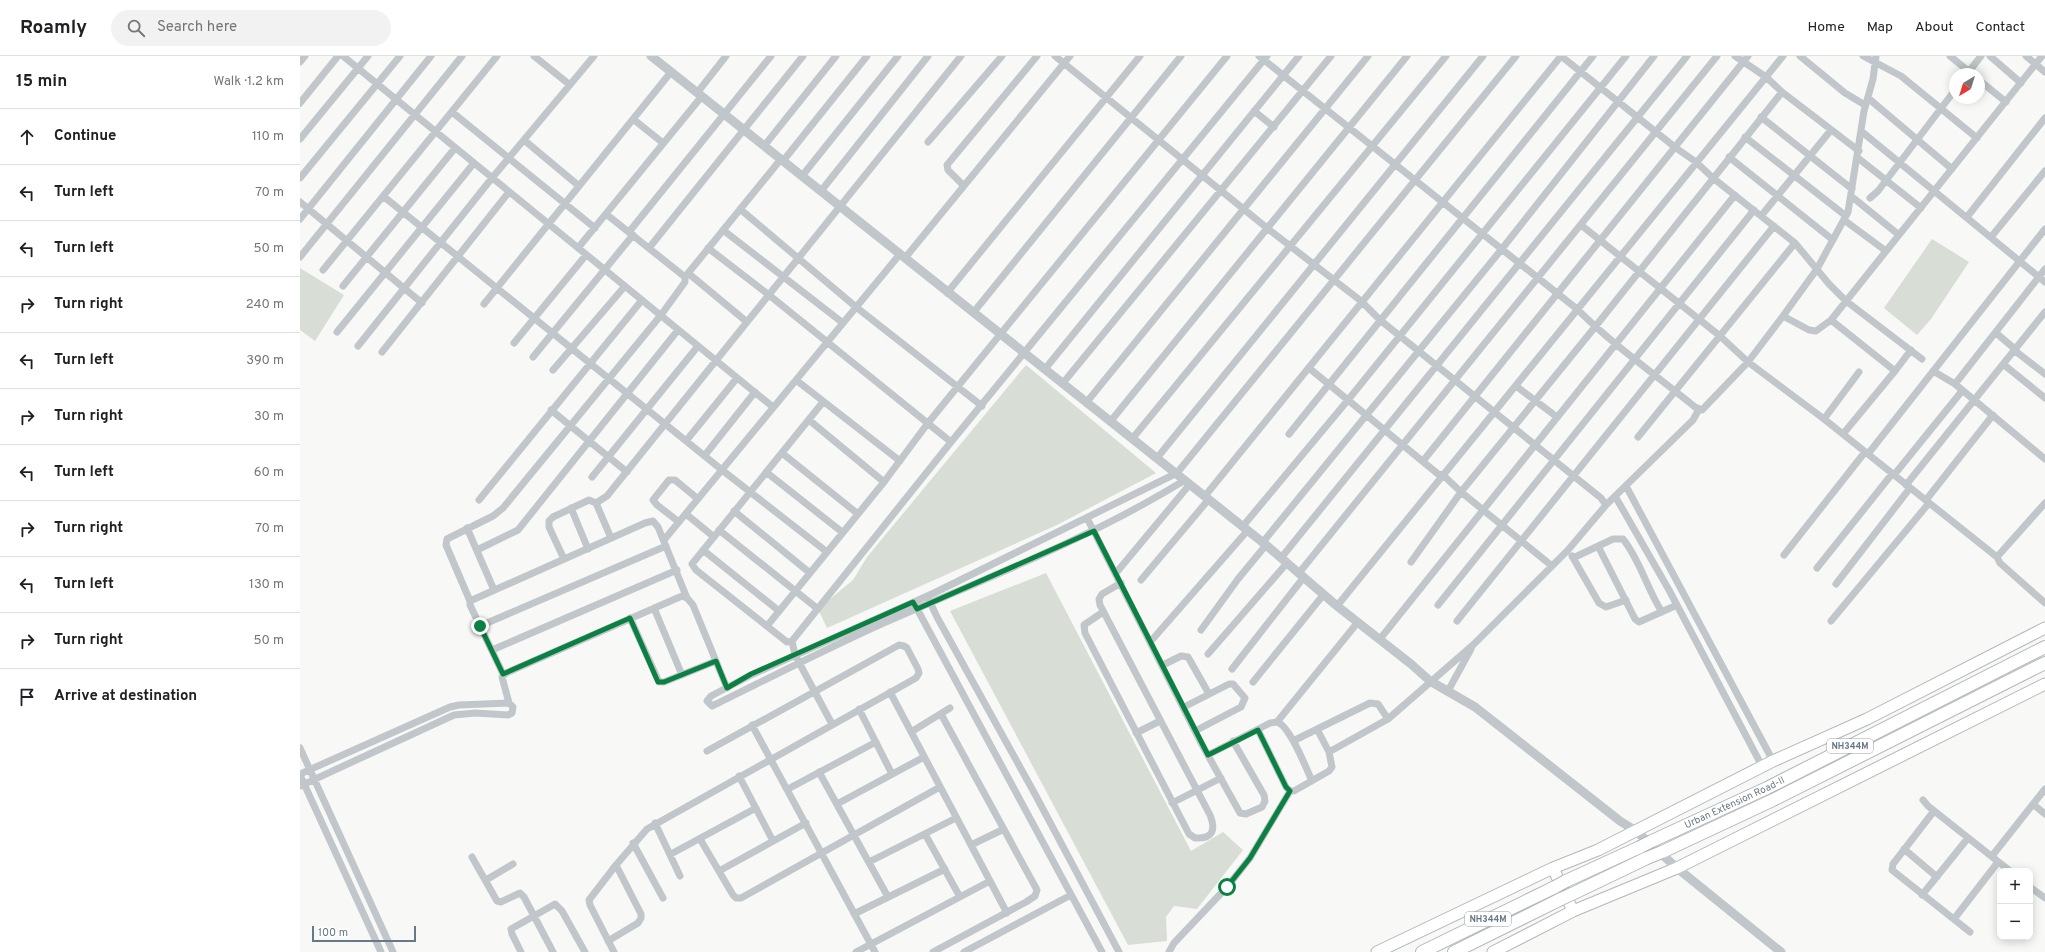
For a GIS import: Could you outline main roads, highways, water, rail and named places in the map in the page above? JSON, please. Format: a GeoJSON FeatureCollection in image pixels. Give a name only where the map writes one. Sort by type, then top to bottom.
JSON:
{"type":"FeatureCollection","features":[{"type":"Feature","properties":{"kind":"highway","name":"Urban Extension Road-II"},"geometry":{"type":"LineString","coordinates":[[1422,952],[1555,886],[1767,788],[2045,647]]}},
{"type":"Feature","properties":{"kind":"highway","name":"Urban Extension Road-II"},"geometry":{"type":"LineString","coordinates":[[1454,952],[1647,858],[1773,800],[2045,663]]}},
{"type":"Feature","properties":{"kind":"main road"},"geometry":{"type":"LineString","coordinates":[[1377,952],[1553,868],[1636,831],[1773,762],[1918,694],[2045,628]]}},
{"type":"Feature","properties":{"kind":"main road"},"geometry":{"type":"LineString","coordinates":[[1493,952],[1573,911],[1677,868],[2045,684]]}},
{"type":"Feature","properties":{"kind":"main road"},"geometry":{"type":"LineString","coordinates":[[1553,868],[1573,911]]}}]}
